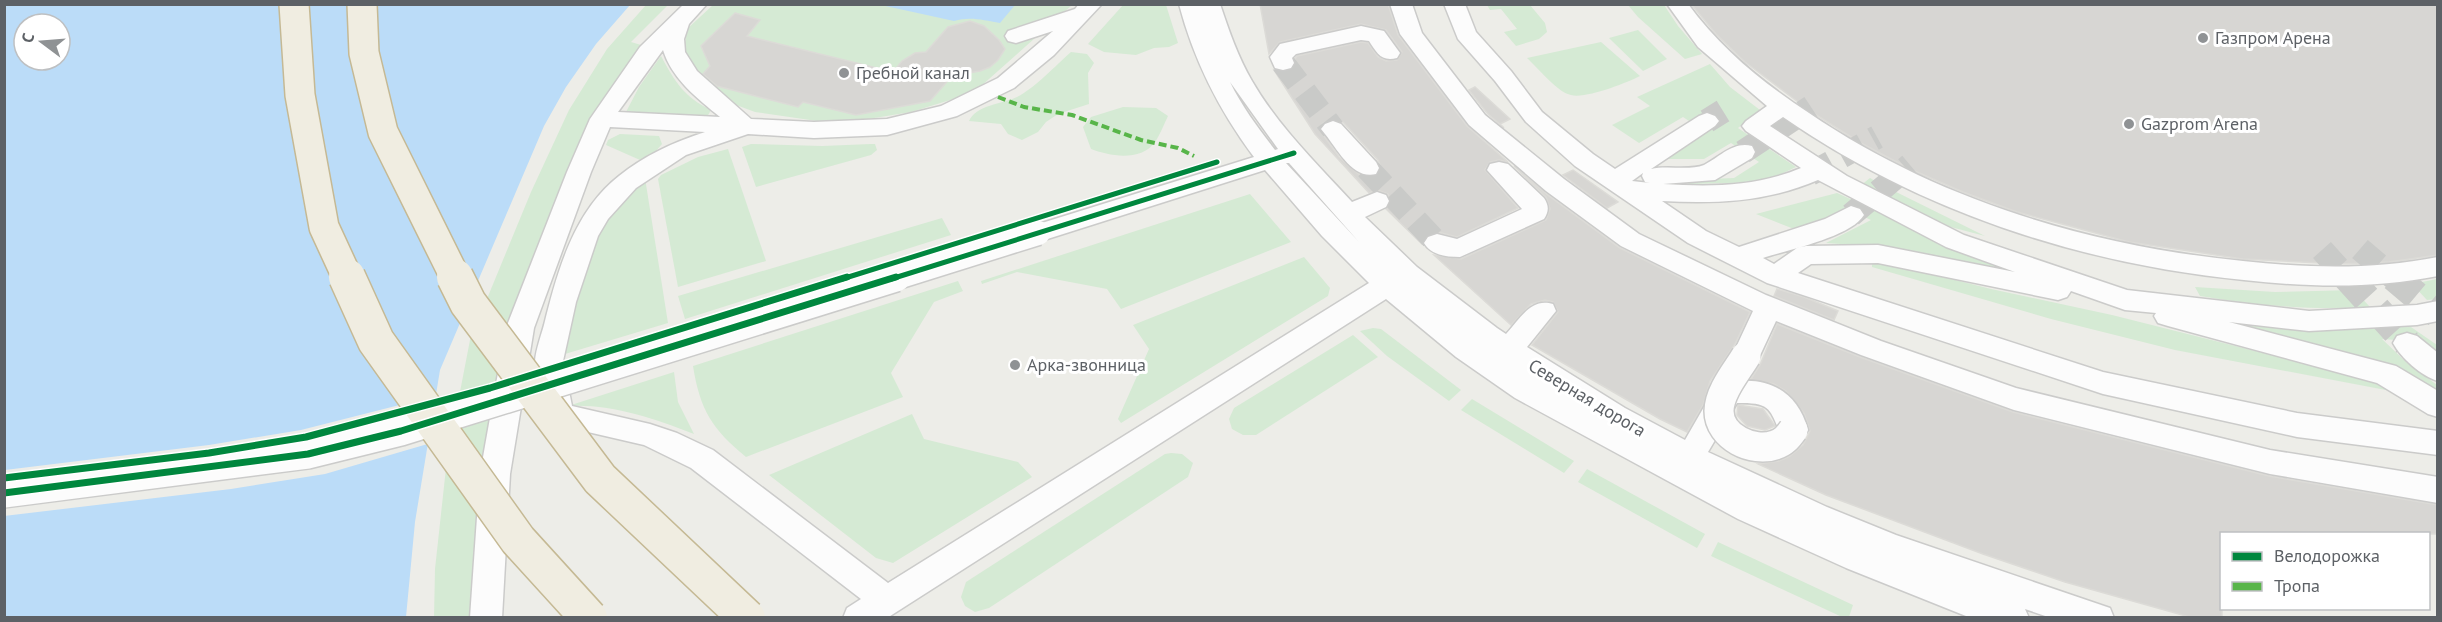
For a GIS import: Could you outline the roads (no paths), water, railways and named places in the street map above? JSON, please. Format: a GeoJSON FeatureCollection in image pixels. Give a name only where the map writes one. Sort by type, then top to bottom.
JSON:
{"type":"FeatureCollection","features":[{"type":"Feature","properties":{"kind":"highway"},"geometry":{"type":"LineString","coordinates":[[294,4],[300,95],[324,227],[376,341],[518,540],[589,618]]}},
{"type":"Feature","properties":{"kind":"highway"},"geometry":{"type":"LineString","coordinates":[[362,4],[364,53],[382,132],[468,303],[600,479],[747,618]]}},
{"type":"Feature","properties":{"kind":"street"},"geometry":{"type":"LineString","coordinates":[[486,618],[495,474],[519,328],[579,172],[602,119],[648,52],[697,4]]}},
{"type":"Feature","properties":{"kind":"street","name":"Северная дорога"},"geometry":{"type":"LineString","coordinates":[[1190,4],[1198,34],[1217,81],[1242,124],[1288,158],[1349,214],[1397,279]]}},
{"type":"Feature","properties":{"kind":"street","name":"Северная дорога"},"geometry":{"type":"LineString","coordinates":[[1209,4],[1224,53],[1236,76],[1341,241],[1397,279],[1499,359],[1584,399],[1766,518],[1970,603],[2013,618]]}},
{"type":"Feature","properties":{"kind":"street"},"geometry":{"type":"LineString","coordinates":[[1401,4],[1411,34],[1478,120],[1555,185],[1630,240],[1769,307],[1870,348],[2014,399],[2270,462],[2438,490]]}},
{"type":"Feature","properties":{"kind":"street"},"geometry":{"type":"LineString","coordinates":[[1454,4],[1466,34],[1503,76],[1534,117],[1584,160],[1697,237],[1776,276],[2103,383],[2297,425],[2438,443]]}},
{"type":"Feature","properties":{"kind":"street"},"geometry":{"type":"LineString","coordinates":[[1677,4],[1709,46],[1763,94],[1833,141],[1917,185],[2015,223],[2119,253],[2226,271],[2329,277],[2422,270],[2438,266]]}},
{"type":"Feature","properties":{"kind":"street"},"geometry":{"type":"LineString","coordinates":[[602,119],[850,130],[887,127],[949,111],[1006,83],[1046,50],[1087,9]]}},
{"type":"Feature","properties":{"kind":"street"},"geometry":{"type":"LineString","coordinates":[[1016,36],[1087,9]]}},
{"type":"Feature","properties":{"kind":"street"},"geometry":{"type":"LineString","coordinates":[[679,22],[673,40],[679,63],[696,86],[730,111],[745,127]]}},
{"type":"Feature","properties":{"kind":"street"},"geometry":{"type":"LineString","coordinates":[[1282,62],[1282,54],[1288,49],[1361,33],[1382,44]]}},
{"type":"Feature","properties":{"kind":"street"},"geometry":{"type":"LineString","coordinates":[[1782,107],[1754,126],[1838,182],[1955,242],[2180,321],[2386,374],[2438,406]]}},
{"type":"Feature","properties":{"kind":"street"},"geometry":{"type":"LineString","coordinates":[[1621,185],[1707,121]]}},
{"type":"Feature","properties":{"kind":"street"},"geometry":{"type":"LineString","coordinates":[[745,127],[678,149],[627,182],[599,213],[585,236],[563,302],[549,361],[560,415],[626,426],[675,443],[702,459],[886,600]]}},
{"type":"Feature","properties":{"kind":"street"},"geometry":{"type":"LineString","coordinates":[[4,493],[308,454],[401,431],[1038,233],[1288,158],[1339,137],[1367,168]]}},
{"type":"Feature","properties":{"kind":"street"},"geometry":{"type":"LineString","coordinates":[[1621,185],[1664,175],[1706,174],[1743,152]]}},
{"type":"Feature","properties":{"kind":"street"},"geometry":{"type":"LineString","coordinates":[[1438,244],[1448,248],[1460,248],[1535,213],[1535,204],[1499,170]]}},
{"type":"Feature","properties":{"kind":"street"},"geometry":{"type":"LineString","coordinates":[[1621,185],[1707,194],[1746,192],[1779,185],[1810,174]]}},
{"type":"Feature","properties":{"kind":"street"},"geometry":{"type":"LineString","coordinates":[[1349,214],[1377,201]]}},
{"type":"Feature","properties":{"kind":"street"},"geometry":{"type":"LineString","coordinates":[[1737,256],[1834,225],[1851,215]]}},
{"type":"Feature","properties":{"kind":"street"},"geometry":{"type":"LineString","coordinates":[[1776,276],[1806,255],[1878,254],[2020,284],[2125,300],[2309,321],[2417,315],[2438,311]]}},
{"type":"Feature","properties":{"kind":"street"},"geometry":{"type":"LineString","coordinates":[[859,618],[1397,279]]}},
{"type":"Feature","properties":{"kind":"street"},"geometry":{"type":"LineString","coordinates":[[1687,467],[1726,394],[1746,390],[1760,392],[1774,398],[1792,418],[1793,430],[1788,439],[1779,446],[1765,448],[1750,446],[1736,439],[1725,429],[1719,418],[1719,407],[1769,307]]}},
{"type":"Feature","properties":{"kind":"street"},"geometry":{"type":"LineString","coordinates":[[1499,359],[1543,311]]}},
{"type":"Feature","properties":{"kind":"street"},"geometry":{"type":"LineString","coordinates":[[2407,343],[2438,370]]}},
{"type":"Feature","properties":{"kind":"street","name":"Северная дорога"},"geometry":{"type":"LineString","coordinates":[[1687,467],[2052,610],[2098,618]]}},
{"type":"Feature","properties":{"kind":"water","name":"Гребной канал"},"geometry":{"type":"Polygon","coordinates":[[[1015,4],[1000,23],[971,19],[954,21],[881,5],[1015,4]]]}},
{"type":"Feature","properties":{"kind":"water"},"geometry":{"type":"Polygon","coordinates":[[[4,5],[630,5],[596,44],[566,87],[544,126],[440,370],[415,522],[406,617],[5,617],[4,5]]]}},
{"type":"Feature","properties":{"kind":"tunnel"},"geometry":{"type":"LineString","coordinates":[[1283,63],[1333,129]]}},
{"type":"Feature","properties":{"kind":"tunnel"},"geometry":{"type":"LineString","coordinates":[[1743,152],[1811,107]]}},
{"type":"Feature","properties":{"kind":"tunnel"},"geometry":{"type":"LineString","coordinates":[[1707,121],[1723,111]]}},
{"type":"Feature","properties":{"kind":"tunnel"},"geometry":{"type":"LineString","coordinates":[[1810,174],[1877,137]]}},
{"type":"Feature","properties":{"kind":"tunnel"},"geometry":{"type":"LineString","coordinates":[[1851,215],[1910,165]]}},
{"type":"Feature","properties":{"kind":"tunnel"},"geometry":{"type":"LineString","coordinates":[[1367,168],[1437,243]]}},
{"type":"Feature","properties":{"kind":"tunnel"},"geometry":{"type":"LineString","coordinates":[[2360,249],[2395,279]]}},
{"type":"Feature","properties":{"kind":"tunnel"},"geometry":{"type":"LineString","coordinates":[[2322,250],[2348,279]]}},
{"type":"Feature","properties":{"kind":"tunnel"},"geometry":{"type":"LineString","coordinates":[[2347,277],[2407,343]]}},
{"type":"Feature","properties":{"kind":"tunnel"},"geometry":{"type":"LineString","coordinates":[[2394,277],[2438,314]]}},
{"type":"Feature","properties":{"kind":"place","name":"Газпром Арена"},"geometry":{"type":"Point","coordinates":[2203,38]}},
{"type":"Feature","properties":{"kind":"place","name":"Гребной канал"},"geometry":{"type":"Point","coordinates":[844,73]}},
{"type":"Feature","properties":{"kind":"place","name":"Gazprom Arena"},"geometry":{"type":"Point","coordinates":[2129,124]}},
{"type":"Feature","properties":{"kind":"place","name":"Арка-звонница"},"geometry":{"type":"Point","coordinates":[1015,365]}}]}
